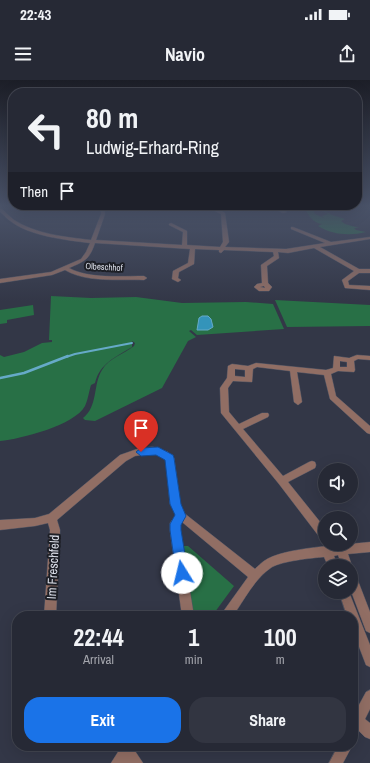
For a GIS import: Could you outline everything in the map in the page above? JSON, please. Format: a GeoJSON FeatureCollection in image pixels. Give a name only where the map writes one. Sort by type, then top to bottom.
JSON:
{"type":"FeatureCollection","features":[{"type":"Feature","properties":{"kind":"street"},"geometry":{"type":"LineString","coordinates":[[69,237],[92,241],[221,250],[276,251],[288,251],[370,238]]}},
{"type":"Feature","properties":{"kind":"street"},"geometry":{"type":"LineString","coordinates":[[0,281],[45,274],[66,268],[86,257],[94,237]]}},
{"type":"Feature","properties":{"kind":"street"},"geometry":{"type":"LineString","coordinates":[[184,247],[185,237]]}},
{"type":"Feature","properties":{"kind":"street"},"geometry":{"type":"LineString","coordinates":[[221,250],[226,242],[226,237]]}},
{"type":"Feature","properties":{"kind":"street"},"geometry":{"type":"LineString","coordinates":[[314,237],[331,244]]}},
{"type":"Feature","properties":{"kind":"street"},"geometry":{"type":"LineString","coordinates":[[316,247],[322,252],[350,264],[358,271]]}},
{"type":"Feature","properties":{"kind":"street"},"geometry":{"type":"LineString","coordinates":[[178,280],[175,279],[176,271],[191,264],[193,248]]}},
{"type":"Feature","properties":{"kind":"street"},"geometry":{"type":"LineString","coordinates":[[265,284],[264,265],[277,257],[276,251]]}},
{"type":"Feature","properties":{"kind":"street","name":"Olbeschhof"},"geometry":{"type":"LineString","coordinates":[[66,268],[74,273],[97,277],[144,278]]}},
{"type":"Feature","properties":{"kind":"street"},"geometry":{"type":"LineString","coordinates":[[370,271],[358,271],[348,278],[358,283],[360,287],[370,288]]}},
{"type":"Feature","properties":{"kind":"street"},"geometry":{"type":"LineString","coordinates":[[337,369],[336,358],[350,360],[357,356],[370,358]]}},
{"type":"Feature","properties":{"kind":"street"},"geometry":{"type":"LineString","coordinates":[[318,527],[282,481],[224,413],[224,388],[231,378],[232,366],[249,368],[256,365],[327,373],[337,369],[352,370],[350,360]]}},
{"type":"Feature","properties":{"kind":"street"},"geometry":{"type":"LineString","coordinates":[[231,378],[249,380],[249,368]]}},
{"type":"Feature","properties":{"kind":"street"},"geometry":{"type":"LineString","coordinates":[[293,369],[298,402]]}},
{"type":"Feature","properties":{"kind":"street"},"geometry":{"type":"LineString","coordinates":[[327,373],[333,397],[370,431]]}},
{"type":"Feature","properties":{"kind":"street"},"geometry":{"type":"LineString","coordinates":[[237,428],[265,415]]}},
{"type":"Feature","properties":{"kind":"street"},"geometry":{"type":"LineString","coordinates":[[0,525],[35,522],[52,518],[123,458],[133,453],[151,451],[161,452],[170,458],[176,504],[181,516],[255,576]]}},
{"type":"Feature","properties":{"kind":"street"},"geometry":{"type":"LineString","coordinates":[[282,481],[312,465]]}},
{"type":"Feature","properties":{"kind":"street"},"geometry":{"type":"LineString","coordinates":[[181,516],[175,524],[175,530],[187,611]]}},
{"type":"Feature","properties":{"kind":"street","name":"Im Freschfeld"},"geometry":{"type":"LineString","coordinates":[[50,611],[55,530],[52,518]]}},
{"type":"Feature","properties":{"kind":"street"},"geometry":{"type":"LineString","coordinates":[[358,548],[370,547]]}},
{"type":"Feature","properties":{"kind":"street"},"geometry":{"type":"LineString","coordinates":[[230,611],[255,576],[268,564],[306,554],[327,551]]}},
{"type":"Feature","properties":{"kind":"street"},"geometry":{"type":"LineString","coordinates":[[335,551],[341,559]]}},
{"type":"Feature","properties":{"kind":"street"},"geometry":{"type":"LineString","coordinates":[[358,595],[370,627]]}},
{"type":"Feature","properties":{"kind":"street"},"geometry":{"type":"LineString","coordinates":[[347,599],[351,611]]}},
{"type":"Feature","properties":{"kind":"street"},"geometry":{"type":"LineString","coordinates":[[358,629],[370,661]]}},
{"type":"Feature","properties":{"kind":"street"},"geometry":{"type":"LineString","coordinates":[[358,719],[370,696]]}},
{"type":"Feature","properties":{"kind":"street"},"geometry":{"type":"LineString","coordinates":[[358,726],[370,732]]}},
{"type":"Feature","properties":{"kind":"street"},"geometry":{"type":"LineString","coordinates":[[118,763],[124,751]]}},
{"type":"Feature","properties":{"kind":"street"},"geometry":{"type":"LineString","coordinates":[[128,751],[136,763]]}},
{"type":"Feature","properties":{"kind":"street"},"geometry":{"type":"LineString","coordinates":[[336,763],[342,751]]}},
{"type":"Feature","properties":{"kind":"green space"},"geometry":{"type":"Polygon","coordinates":[[[51,296],[91,298],[136,297],[182,303],[246,302],[273,304],[284,329],[197,335],[191,330],[189,331],[196,337],[188,341],[162,388],[95,421],[85,420],[83,418],[91,408],[99,376],[105,366],[113,359],[109,361],[105,365],[97,376],[95,383],[91,385],[86,404],[79,413],[59,425],[47,430],[0,441],[0,355],[4,357],[24,352],[42,343],[52,342],[52,340],[49,340],[51,296]],[[132,341],[132,347],[118,356],[134,346],[135,343],[132,341]]]}},
{"type":"Feature","properties":{"kind":"green space"},"geometry":{"type":"Polygon","coordinates":[[[275,300],[370,305],[370,326],[287,327],[275,300]]]}},
{"type":"Feature","properties":{"kind":"green space"},"geometry":{"type":"Polygon","coordinates":[[[33,305],[34,315],[7,320],[7,323],[0,324],[0,310],[33,305]]]}},
{"type":"Feature","properties":{"kind":"green space"},"geometry":{"type":"Polygon","coordinates":[[[181,546],[188,546],[234,586],[216,611],[191,611],[181,546]]]}},
{"type":"Feature","properties":{"kind":"water"},"geometry":{"type":"Polygon","coordinates":[[[202,316],[208,316],[211,319],[213,327],[208,330],[197,330],[199,318],[202,316]]]}},
{"type":"Feature","properties":{"kind":"waterway"},"geometry":{"type":"LineString","coordinates":[[66,357],[132,343]]}},
{"type":"Feature","properties":{"kind":"waterway"},"geometry":{"type":"LineString","coordinates":[[0,378],[24,373],[68,356]]}},
{"type":"Feature","properties":{"kind":"route"},"geometry":{"type":"LineString","coordinates":[[141,452],[158,451],[164,453],[170,458],[176,504],[181,516],[175,524],[175,530],[182,573]]}}]}
